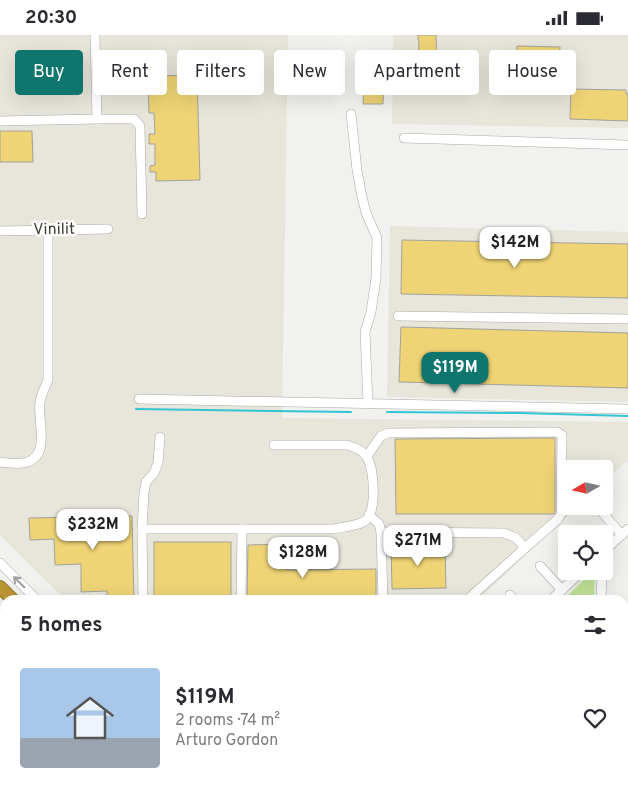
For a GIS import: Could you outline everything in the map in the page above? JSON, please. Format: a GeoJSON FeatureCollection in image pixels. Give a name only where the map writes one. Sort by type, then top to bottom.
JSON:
{"type":"FeatureCollection","features":[{"type":"Feature","properties":{"kind":"street"},"geometry":{"type":"LineString","coordinates":[[95,35],[97,119]]}},
{"type":"Feature","properties":{"kind":"street"},"geometry":{"type":"LineString","coordinates":[[351,114],[362,197],[366,213],[378,238],[376,278],[365,331],[368,404]]}},
{"type":"Feature","properties":{"kind":"street"},"geometry":{"type":"LineString","coordinates":[[0,121],[134,119],[140,126],[142,214]]}},
{"type":"Feature","properties":{"kind":"street"},"geometry":{"type":"LineString","coordinates":[[404,138],[628,145]]}},
{"type":"Feature","properties":{"kind":"street","name":"Vinilit"},"geometry":{"type":"LineString","coordinates":[[0,231],[108,229]]}},
{"type":"Feature","properties":{"kind":"street"},"geometry":{"type":"LineString","coordinates":[[0,463],[28,462],[38,453],[42,442],[40,403],[48,380],[48,230]]}},
{"type":"Feature","properties":{"kind":"street"},"geometry":{"type":"LineString","coordinates":[[398,316],[628,319]]}},
{"type":"Feature","properties":{"kind":"street"},"geometry":{"type":"LineString","coordinates":[[139,399],[628,409]]}},
{"type":"Feature","properties":{"kind":"street"},"geometry":{"type":"LineString","coordinates":[[366,456],[381,436],[388,433],[559,432],[562,437],[561,514],[558,519],[473,595]]}},
{"type":"Feature","properties":{"kind":"street"},"geometry":{"type":"LineString","coordinates":[[143,595],[142,529],[145,487],[146,482],[154,473],[158,463],[160,437]]}},
{"type":"Feature","properties":{"kind":"street"},"geometry":{"type":"LineString","coordinates":[[142,529],[333,529],[352,526],[366,521],[372,510],[374,496],[371,472],[366,456],[358,449],[348,445],[274,445]]}},
{"type":"Feature","properties":{"kind":"street"},"geometry":{"type":"LineString","coordinates":[[369,515],[379,524],[381,532],[383,595]]}},
{"type":"Feature","properties":{"kind":"street"},"geometry":{"type":"LineString","coordinates":[[606,515],[625,532],[613,543]]}},
{"type":"Feature","properties":{"kind":"street"},"geometry":{"type":"LineString","coordinates":[[241,595],[242,529]]}},
{"type":"Feature","properties":{"kind":"street"},"geometry":{"type":"LineString","coordinates":[[381,532],[504,533],[516,538],[525,548]]}},
{"type":"Feature","properties":{"kind":"street"},"geometry":{"type":"LineString","coordinates":[[0,563],[32,595]]}},
{"type":"Feature","properties":{"kind":"street"},"geometry":{"type":"LineString","coordinates":[[540,566],[562,590]]}},
{"type":"Feature","properties":{"kind":"street"},"geometry":{"type":"LineString","coordinates":[[556,595],[573,580]]}},
{"type":"Feature","properties":{"kind":"street"},"geometry":{"type":"LineString","coordinates":[[601,595],[602,580]]}},
{"type":"Feature","properties":{"kind":"shaded area"},"geometry":{"type":"Polygon","coordinates":[[[0,35],[288,35],[288,50],[274,50],[274,95],[287,95],[282,418],[628,422],[628,460],[613,474],[613,460],[558,460],[558,515],[568,515],[483,595],[61,595],[0,535],[0,35]]]}},
{"type":"Feature","properties":{"kind":"shaded area"},"geometry":{"type":"Polygon","coordinates":[[[393,35],[628,35],[628,128],[392,124],[392,95],[479,95],[479,50],[393,50],[393,35]]]}},
{"type":"Feature","properties":{"kind":"shaded area"},"geometry":{"type":"Polygon","coordinates":[[[390,226],[628,232],[628,402],[387,397],[390,226]]]}},
{"type":"Feature","properties":{"kind":"green space"},"geometry":{"type":"Polygon","coordinates":[[[584,580],[595,580],[594,595],[568,595],[584,580]]]}},
{"type":"Feature","properties":{"kind":"building"},"geometry":{"type":"Polygon","coordinates":[[[418,35],[436,35],[436,50],[419,50],[418,35]]]}},
{"type":"Feature","properties":{"kind":"building"},"geometry":{"type":"Polygon","coordinates":[[[517,46],[560,47],[560,50],[517,50],[517,46]]]}},
{"type":"Feature","properties":{"kind":"building"},"geometry":{"type":"Polygon","coordinates":[[[177,75],[177,95],[198,95],[200,180],[156,181],[156,172],[150,172],[150,166],[155,165],[155,144],[149,144],[149,134],[155,134],[154,113],[149,113],[148,95],[167,95],[167,76],[177,75]]]}},
{"type":"Feature","properties":{"kind":"building"},"geometry":{"type":"Polygon","coordinates":[[[576,89],[626,90],[626,94],[628,94],[628,121],[570,119],[571,95],[576,95],[576,89]]]}},
{"type":"Feature","properties":{"kind":"building"},"geometry":{"type":"Polygon","coordinates":[[[363,95],[383,95],[383,104],[363,104],[363,95]]]}},
{"type":"Feature","properties":{"kind":"building"},"geometry":{"type":"Polygon","coordinates":[[[0,131],[32,131],[33,162],[0,162],[0,131]]]}},
{"type":"Feature","properties":{"kind":"building"},"geometry":{"type":"Polygon","coordinates":[[[402,240],[628,244],[628,298],[401,294],[402,240]]]}},
{"type":"Feature","properties":{"kind":"building"},"geometry":{"type":"Polygon","coordinates":[[[401,327],[628,333],[628,388],[399,382],[401,327]]]}},
{"type":"Feature","properties":{"kind":"building"},"geometry":{"type":"Polygon","coordinates":[[[555,438],[554,514],[396,514],[395,439],[555,438]]]}},
{"type":"Feature","properties":{"kind":"building"},"geometry":{"type":"Polygon","coordinates":[[[132,516],[134,595],[107,595],[107,591],[81,592],[81,564],[55,565],[54,539],[30,540],[29,518],[132,516]]]}},
{"type":"Feature","properties":{"kind":"building"},"geometry":{"type":"Polygon","coordinates":[[[154,542],[231,542],[231,595],[154,595],[154,542]]]}},
{"type":"Feature","properties":{"kind":"building"},"geometry":{"type":"Polygon","coordinates":[[[287,544],[287,570],[376,569],[376,595],[247,595],[248,545],[287,544]]]}},
{"type":"Feature","properties":{"kind":"building"},"geometry":{"type":"Polygon","coordinates":[[[445,545],[446,588],[392,589],[391,546],[445,545]]]}},
{"type":"Feature","properties":{"kind":"waterway"},"geometry":{"type":"LineString","coordinates":[[136,409],[351,412]]}},
{"type":"Feature","properties":{"kind":"waterway"},"geometry":{"type":"LineString","coordinates":[[387,412],[628,416]]}}]}
